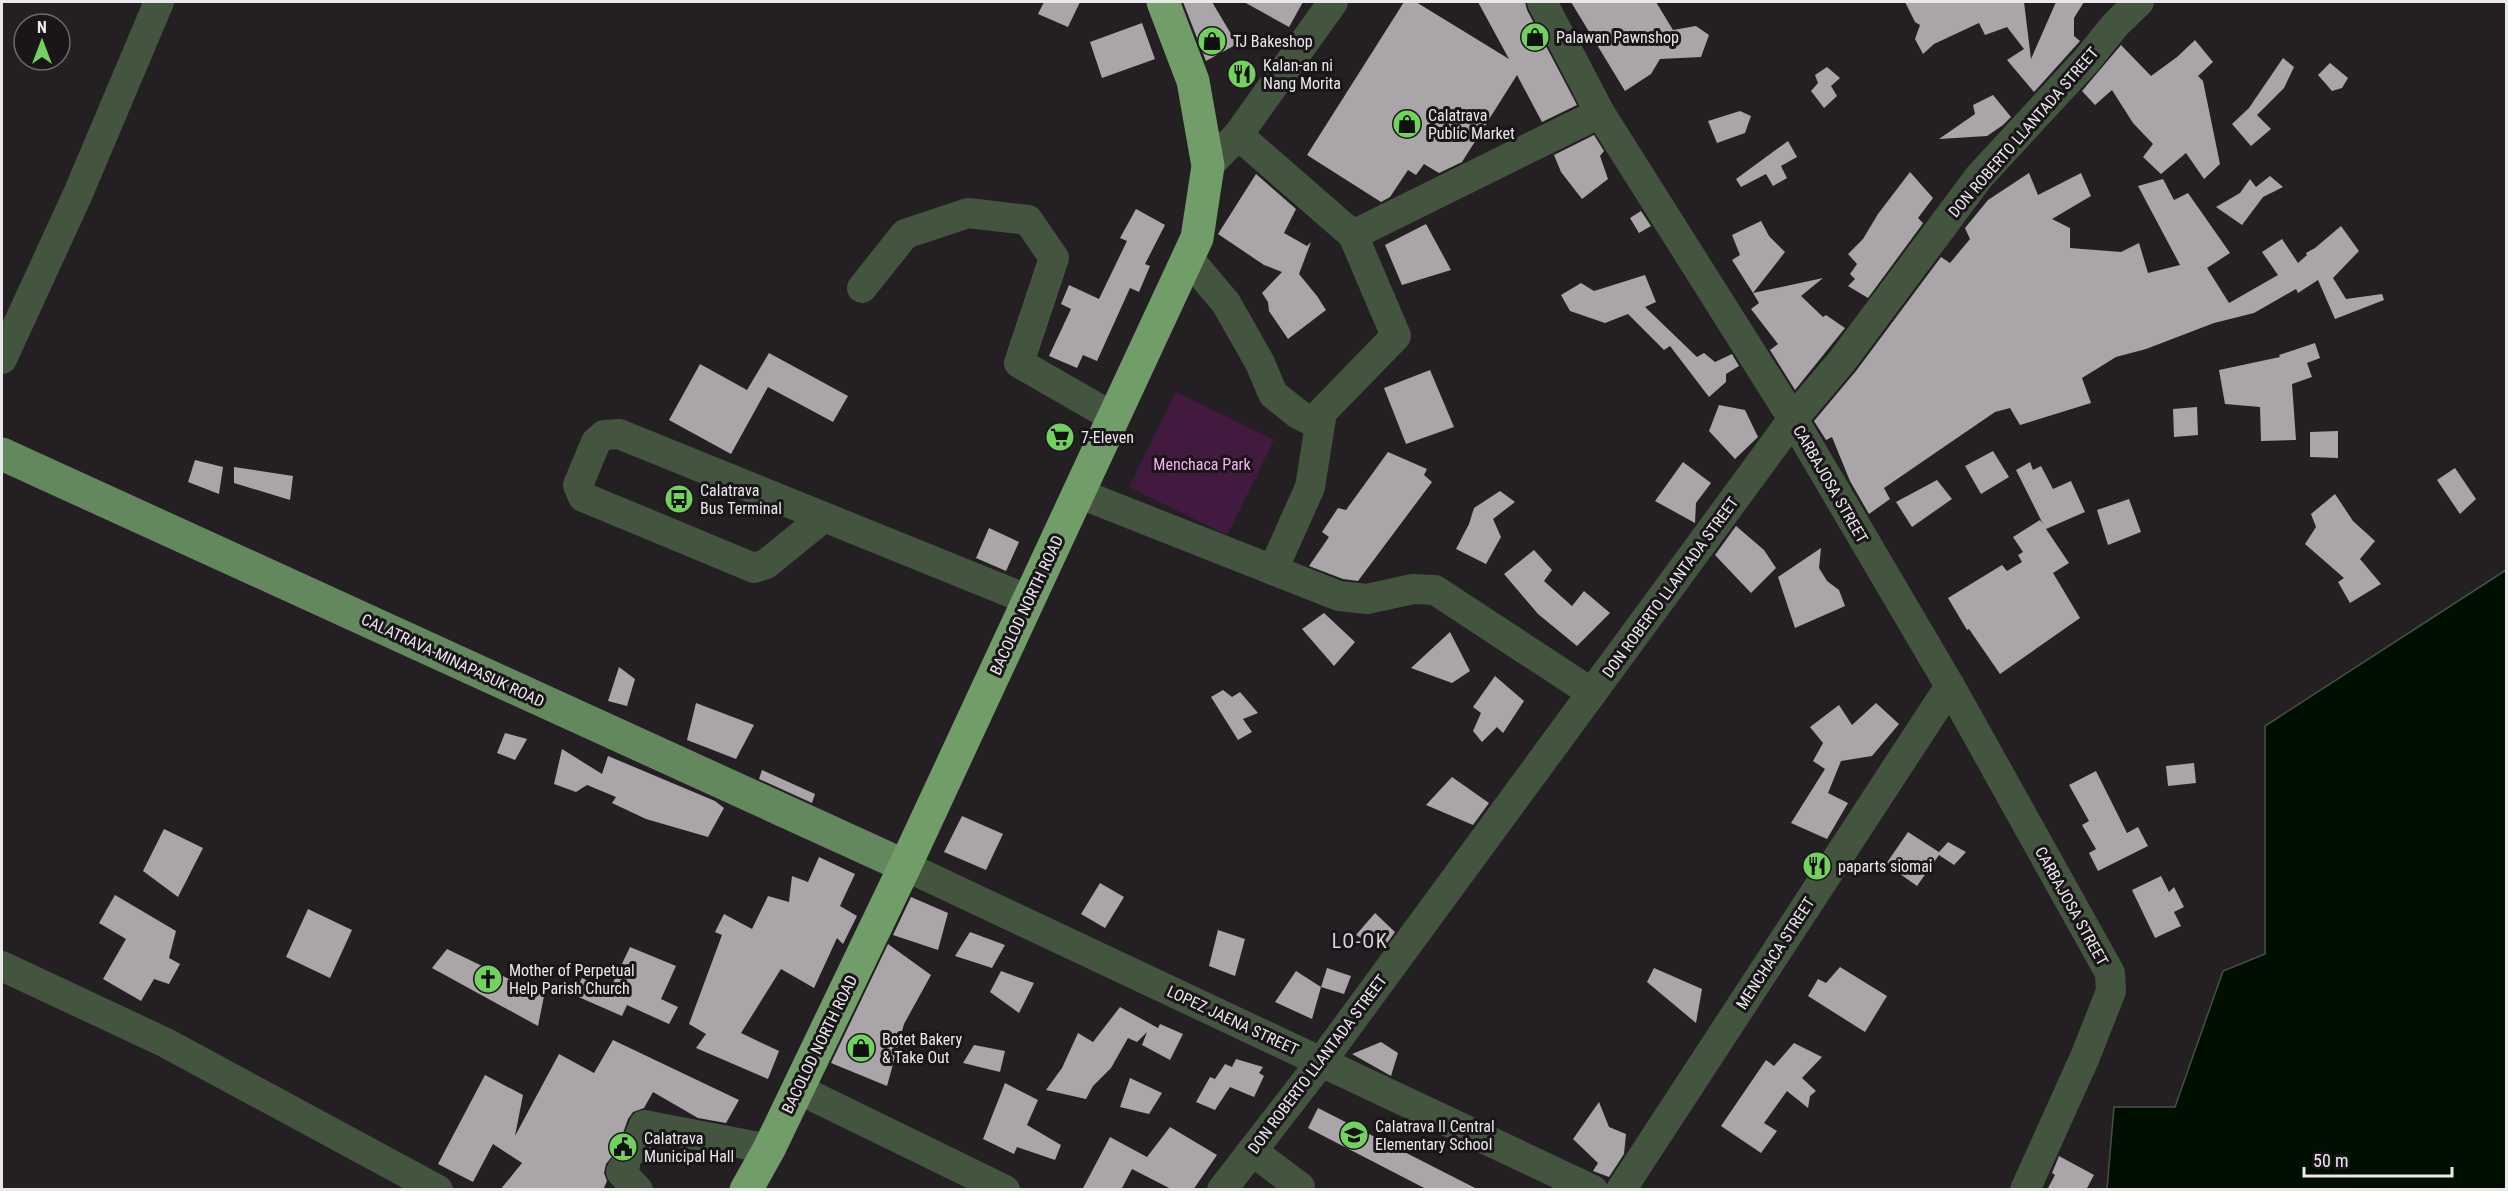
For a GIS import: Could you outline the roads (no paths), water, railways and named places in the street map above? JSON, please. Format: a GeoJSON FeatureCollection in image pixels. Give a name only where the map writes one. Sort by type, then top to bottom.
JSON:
{"type":"FeatureCollection","features":[{"type":"Feature","properties":{"kind":"highway","name":"BACOLOD NORTH ROAD"},"geometry":{"type":"LineString","coordinates":[[746,1190],[769,1149],[905,866],[1197,238],[1208,166],[1193,81],[1163,2]]}},
{"type":"Feature","properties":{"kind":"main road","name":"CALATRAVA-MINAPASUK ROAD"},"geometry":{"type":"LineString","coordinates":[[2,454],[905,866]]}},
{"type":"Feature","properties":{"kind":"street"},"geometry":{"type":"LineString","coordinates":[[2,358],[77,195],[159,2]]}},
{"type":"Feature","properties":{"kind":"street"},"geometry":{"type":"LineString","coordinates":[[1208,166],[1238,135],[1333,2]]}},
{"type":"Feature","properties":{"kind":"street","name":"CARBAJOSA STREET"},"geometry":{"type":"LineString","coordinates":[[1542,2],[1600,113],[1793,419],[1950,686],[2110,973],[2111,991],[2085,1057],[2025,1190]]}},
{"type":"Feature","properties":{"kind":"street","name":"DON ROBERTO LLANTADA STREET"},"geometry":{"type":"LineString","coordinates":[[1221,1190],[1321,1062],[1793,419],[1842,361],[1979,177],[2086,61],[2115,24],[2139,2]]}},
{"type":"Feature","properties":{"kind":"street"},"geometry":{"type":"LineString","coordinates":[[1353,235],[1600,113]]}},
{"type":"Feature","properties":{"kind":"street"},"geometry":{"type":"LineString","coordinates":[[1238,135],[1353,235],[1396,336],[1322,412],[1310,487],[1273,570]]}},
{"type":"Feature","properties":{"kind":"street"},"geometry":{"type":"LineString","coordinates":[[861,288],[905,234],[968,213],[1028,220],[1054,258],[1019,363],[1113,417]]}},
{"type":"Feature","properties":{"kind":"street"},"geometry":{"type":"LineString","coordinates":[[1188,258],[1226,303],[1260,363],[1273,394],[1298,414],[1319,425]]}},
{"type":"Feature","properties":{"kind":"street"},"geometry":{"type":"LineString","coordinates":[[824,517],[766,564],[754,568],[583,497],[578,484],[596,442],[604,435],[619,434],[824,517],[1029,600]]}},
{"type":"Feature","properties":{"kind":"street"},"geometry":{"type":"LineString","coordinates":[[1078,493],[1339,596],[1367,599],[1413,589],[1435,590],[1592,693]]}},
{"type":"Feature","properties":{"kind":"street","name":"MENCHACA STREET"},"geometry":{"type":"LineString","coordinates":[[1621,1190],[1950,686]]}},
{"type":"Feature","properties":{"kind":"street","name":"LOPEZ JAENA STREET"},"geometry":{"type":"LineString","coordinates":[[905,866],[1593,1190]]}},
{"type":"Feature","properties":{"kind":"street"},"geometry":{"type":"LineString","coordinates":[[2,966],[166,1043],[438,1190]]}},
{"type":"Feature","properties":{"kind":"street"},"geometry":{"type":"LineString","coordinates":[[798,1089],[1005,1190]]}},
{"type":"Feature","properties":{"kind":"street"},"geometry":{"type":"LineString","coordinates":[[632,1168],[644,1125],[769,1149]]}},
{"type":"Feature","properties":{"kind":"street"},"geometry":{"type":"LineString","coordinates":[[1252,1151],[1300,1187]]}},
{"type":"Feature","properties":{"kind":"place","name":"Palawan Pawnshop"},"geometry":{"type":"Point","coordinates":[1535,37]}},
{"type":"Feature","properties":{"kind":"place","name":"TJ Bakeshop"},"geometry":{"type":"Point","coordinates":[1212,41]}},
{"type":"Feature","properties":{"kind":"place","name":"Kalan-an ni Nang Morita"},"geometry":{"type":"Point","coordinates":[1242,74]}},
{"type":"Feature","properties":{"kind":"place","name":"Calatrava Public Market"},"geometry":{"type":"Point","coordinates":[1407,124]}},
{"type":"Feature","properties":{"kind":"place","name":"7-Eleven"},"geometry":{"type":"Point","coordinates":[1060,437]}},
{"type":"Feature","properties":{"kind":"place","name":"Calatrava Bus Terminal"},"geometry":{"type":"Point","coordinates":[679,499]}},
{"type":"Feature","properties":{"kind":"place","name":"paparts siomai"},"geometry":{"type":"Point","coordinates":[1817,866]}},
{"type":"Feature","properties":{"kind":"place","name":"Mother of Perpetual Help Parish Church"},"geometry":{"type":"Point","coordinates":[488,979]}},
{"type":"Feature","properties":{"kind":"place","name":"Botet Bakery & Take Out"},"geometry":{"type":"Point","coordinates":[861,1048]}},
{"type":"Feature","properties":{"kind":"place","name":"Calatrava II Central Elementary School"},"geometry":{"type":"Point","coordinates":[1354,1135]}},
{"type":"Feature","properties":{"kind":"place","name":"Calatrava Municipal Hall"},"geometry":{"type":"Point","coordinates":[623,1147]}},
{"type":"Feature","properties":{"kind":"district","name":"LO-OK"},"geometry":{"type":"Point","coordinates":[1360,941]}},
{"type":"Feature","properties":{"kind":"park label","name":"Menchaca Park"},"geometry":{"type":"Point","coordinates":[1202,464]}}]}
